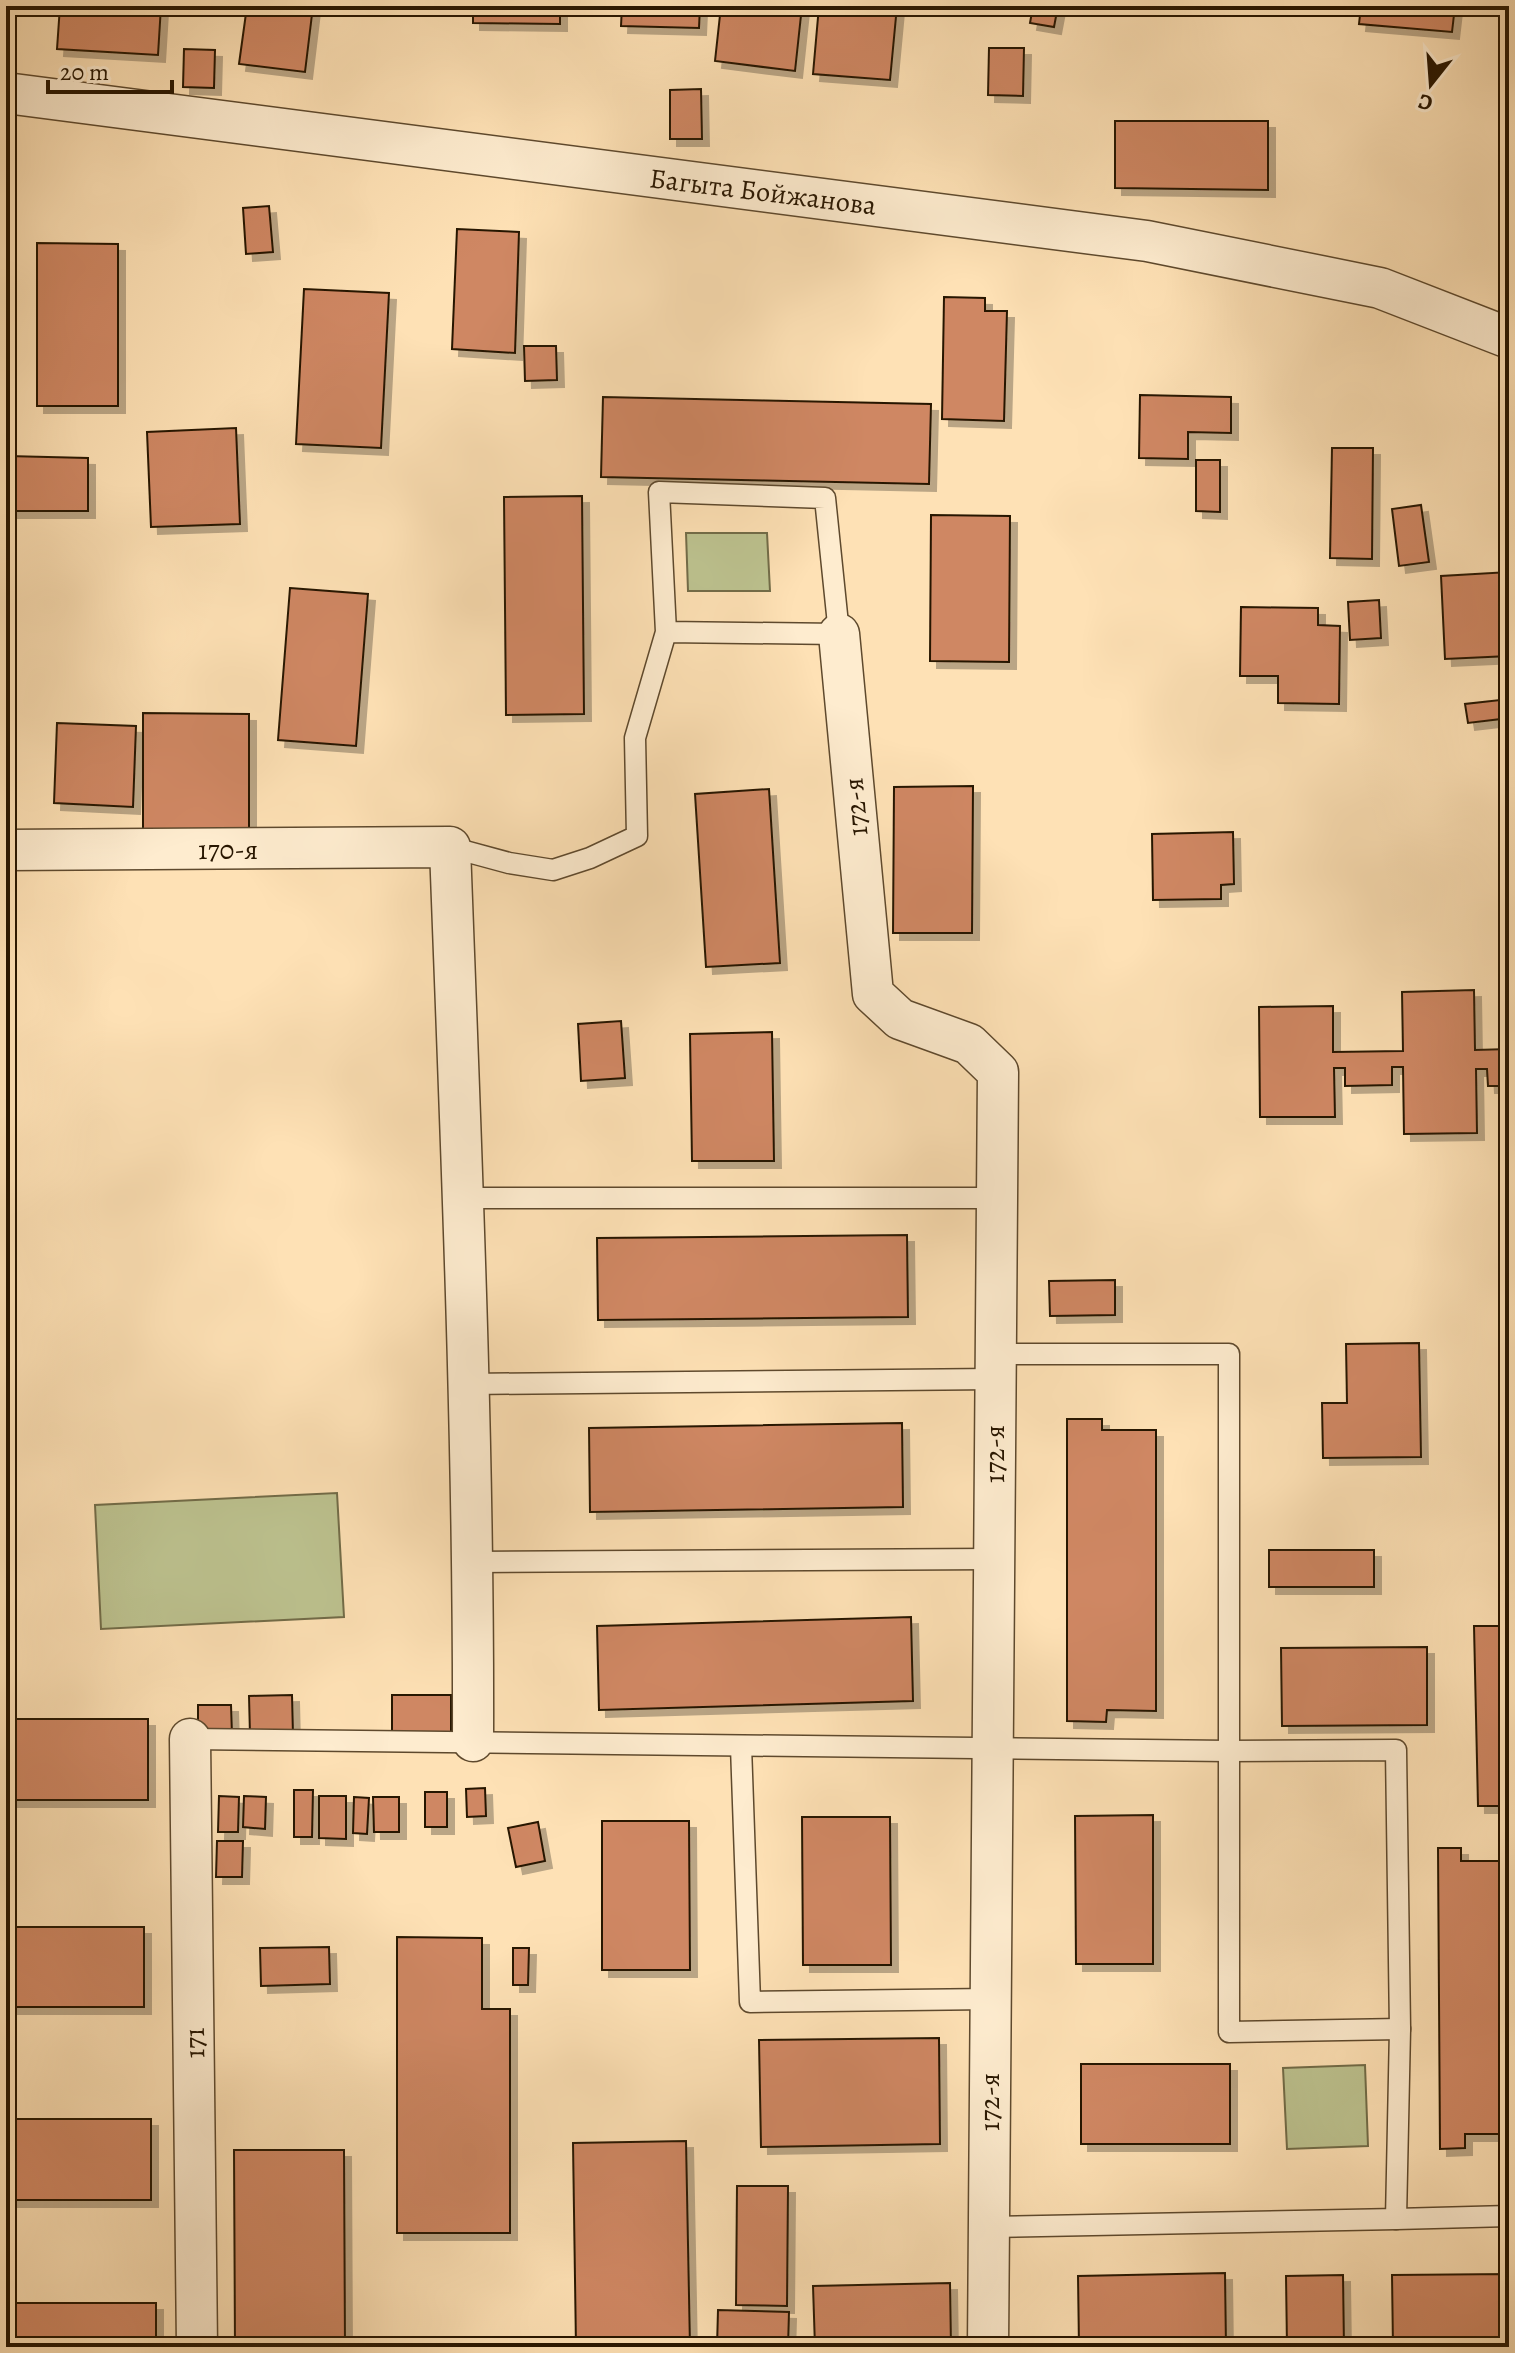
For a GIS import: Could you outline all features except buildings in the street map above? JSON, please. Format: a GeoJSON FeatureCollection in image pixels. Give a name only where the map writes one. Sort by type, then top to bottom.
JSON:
{"type":"FeatureCollection","features":[{"type":"Feature","properties":{"kind":"street","name":"Багыта Бойжанова"},"geometry":{"type":"LineString","coordinates":[[6,93],[1147,241],[1380,288],[1509,338]]}},
{"type":"Feature","properties":{"kind":"street","name":"172-я"},"geometry":{"type":"LineString","coordinates":[[839,634],[873,994],[900,1019],[969,1044],[998,1072],[988,2347]]}},
{"type":"Feature","properties":{"kind":"street","name":"170-я"},"geometry":{"type":"LineString","coordinates":[[6,850],[450,847]]}},
{"type":"Feature","properties":{"kind":"street"},"geometry":{"type":"LineString","coordinates":[[450,847],[474,1562],[473,1741]]}},
{"type":"Feature","properties":{"kind":"street","name":"171"},"geometry":{"type":"LineString","coordinates":[[190,1739],[197,2347]]}},
{"type":"Feature","properties":{"kind":"lane"},"geometry":{"type":"LineString","coordinates":[[450,847],[509,863],[553,870],[590,858],[637,836],[635,738],[666,632],[659,492],[825,498],[839,634],[666,632]]}},
{"type":"Feature","properties":{"kind":"lane"},"geometry":{"type":"LineString","coordinates":[[463,1198],[996,1198]]}},
{"type":"Feature","properties":{"kind":"lane"},"geometry":{"type":"LineString","coordinates":[[469,1384],[994,1367],[1229,1354],[1229,2032],[1400,2029]]}},
{"type":"Feature","properties":{"kind":"lane"},"geometry":{"type":"LineString","coordinates":[[474,1562],[993,1559]]}},
{"type":"Feature","properties":{"kind":"lane"},"geometry":{"type":"LineString","coordinates":[[190,1739],[1228,1751],[1396,1750],[1400,2029],[1396,2219]]}},
{"type":"Feature","properties":{"kind":"lane"},"geometry":{"type":"LineString","coordinates":[[741,1746],[750,2002],[990,1999]]}},
{"type":"Feature","properties":{"kind":"lane"},"geometry":{"type":"LineString","coordinates":[[988,2227],[1509,2216]]}},
{"type":"Feature","properties":{"kind":"green space"},"geometry":{"type":"Polygon","coordinates":[[[686,533],[767,533],[770,591],[688,591],[686,533]]]}},
{"type":"Feature","properties":{"kind":"green space"},"geometry":{"type":"Polygon","coordinates":[[[337,1493],[344,1617],[101,1629],[95,1505],[337,1493]]]}},
{"type":"Feature","properties":{"kind":"green space"},"geometry":{"type":"Polygon","coordinates":[[[1365,2065],[1368,2146],[1287,2149],[1283,2068],[1365,2065]]]}}]}
